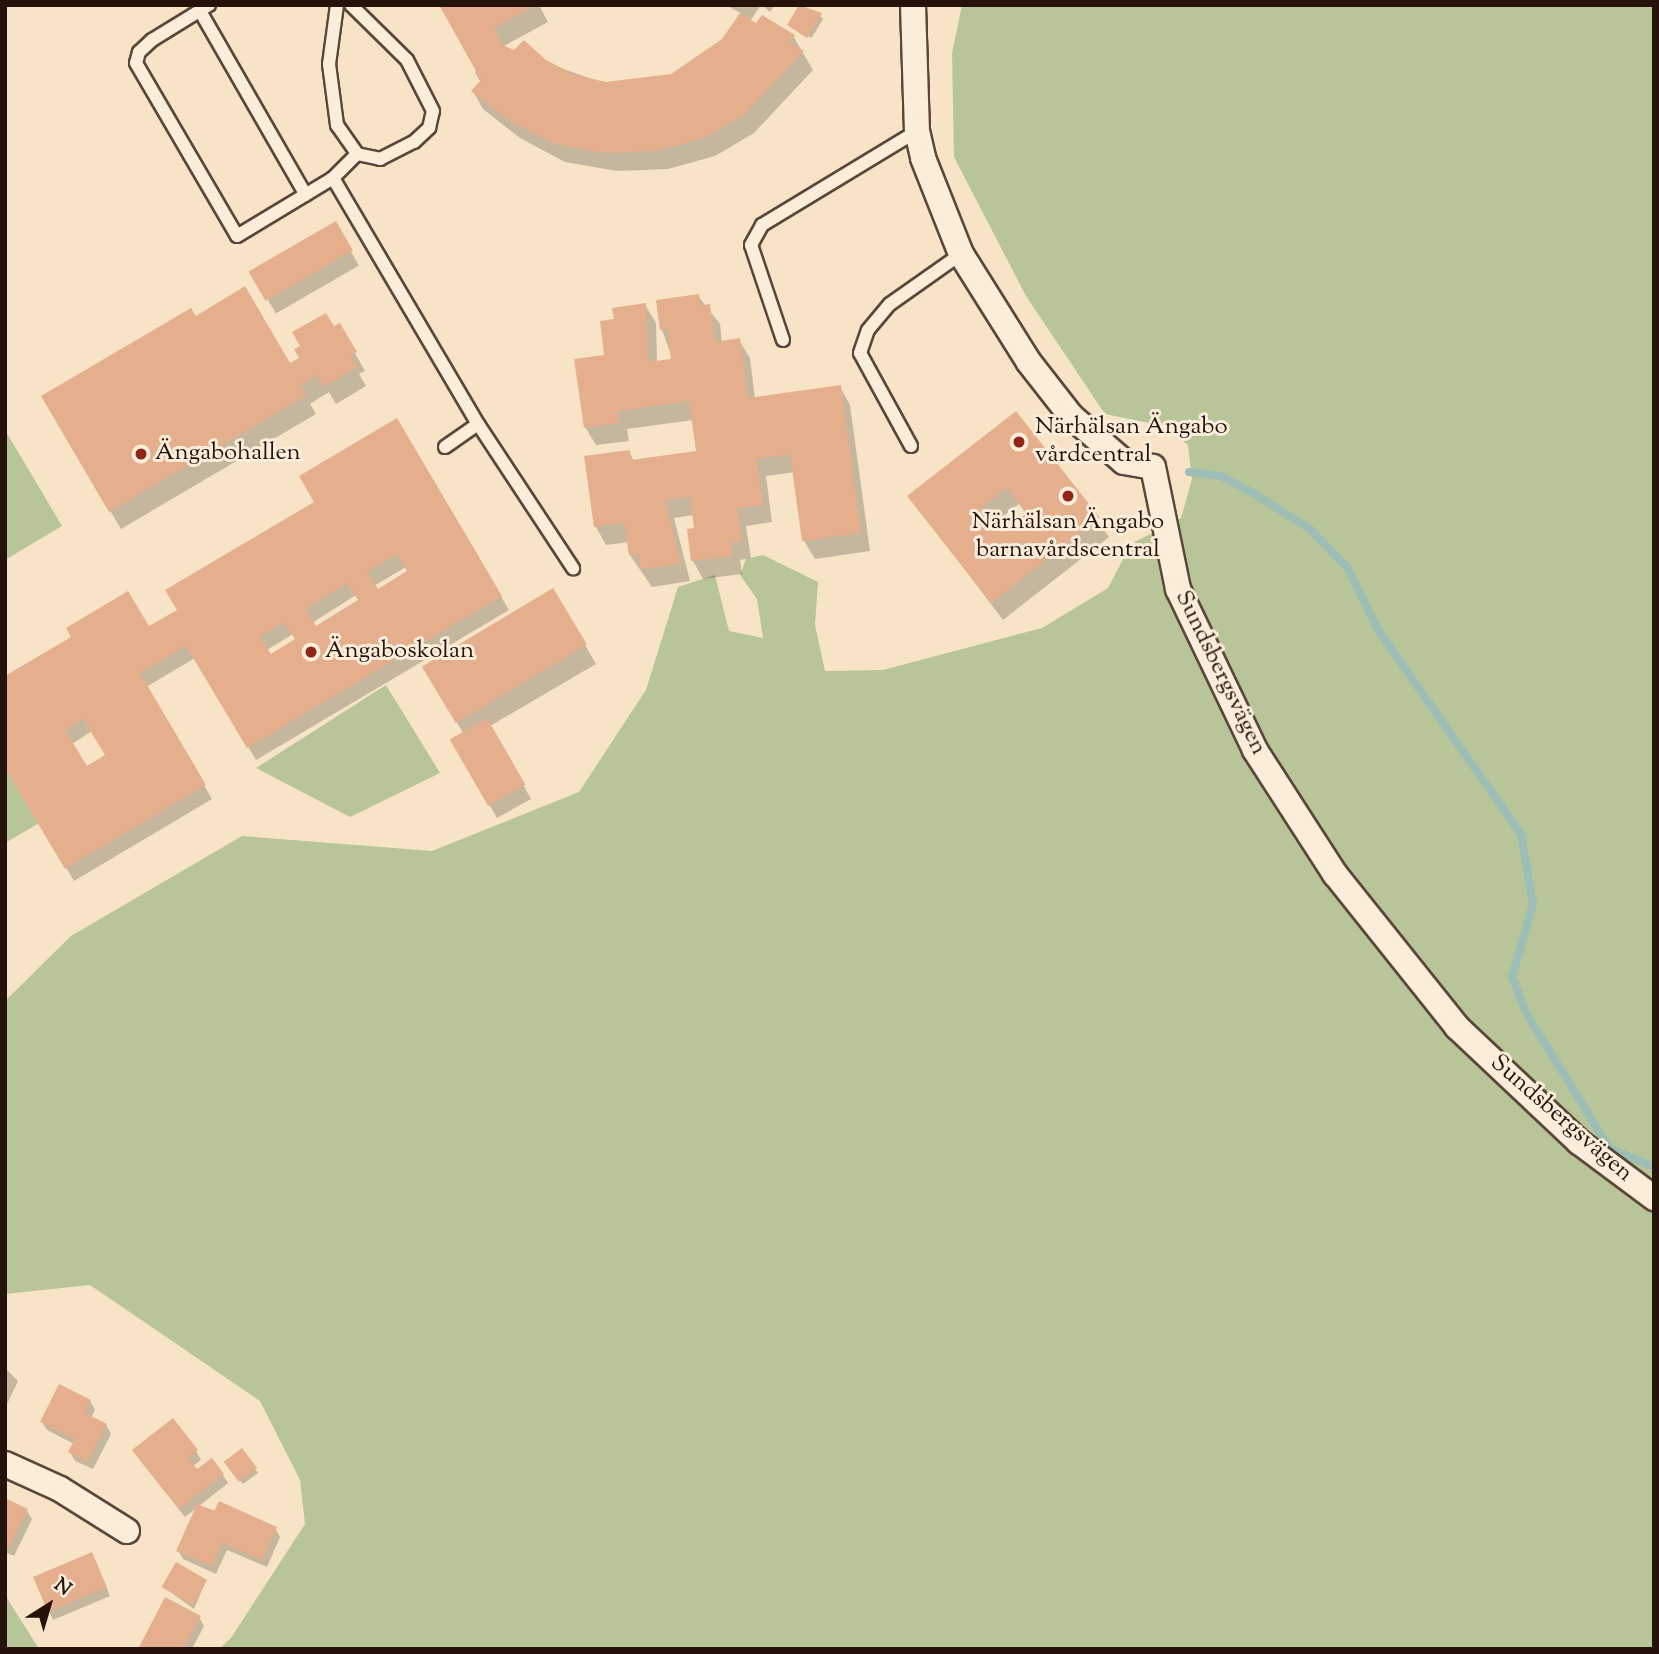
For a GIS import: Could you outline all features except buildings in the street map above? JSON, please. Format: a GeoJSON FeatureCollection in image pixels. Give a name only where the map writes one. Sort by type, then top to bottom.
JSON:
{"type":"FeatureCollection","features":[{"type":"Feature","properties":{"kind":"street","name":"Sundsbergsvägen"},"geometry":{"type":"LineString","coordinates":[[913,5],[917,131],[923,159],[961,254],[1027,361],[1071,416],[1124,463],[1153,467],[1178,589],[1255,750],[1335,874],[1457,1027],[1579,1142],[1654,1198]]}},
{"type":"Feature","properties":{"kind":"street"},"geometry":{"type":"LineString","coordinates":[[5,1464],[60,1489],[127,1531]]}},
{"type":"Feature","properties":{"kind":"lane"},"geometry":{"type":"LineString","coordinates":[[337,5],[329,64],[337,125],[357,154],[380,159],[414,142],[429,128],[433,111],[407,60],[351,5]]}},
{"type":"Feature","properties":{"kind":"lane"},"geometry":{"type":"LineString","coordinates":[[306,195],[205,8],[139,52],[136,63],[144,82],[237,236],[306,195],[333,178],[357,154]]}},
{"type":"Feature","properties":{"kind":"lane"},"geometry":{"type":"LineString","coordinates":[[783,341],[757,274],[751,245],[762,225],[917,131]]}},
{"type":"Feature","properties":{"kind":"lane"},"geometry":{"type":"LineString","coordinates":[[333,178],[478,424],[573,568]]}},
{"type":"Feature","properties":{"kind":"lane"},"geometry":{"type":"LineString","coordinates":[[911,446],[860,354],[868,330],[890,304],[961,254]]}},
{"type":"Feature","properties":{"kind":"lane"},"geometry":{"type":"LineString","coordinates":[[445,447],[478,424]]}},
{"type":"Feature","properties":{"kind":"green space"},"geometry":{"type":"Polygon","coordinates":[[[962,5],[1654,5],[1654,1649],[219,1649],[231,1638],[305,1524],[300,1480],[260,1401],[90,1285],[5,1294],[5,1001],[71,936],[242,836],[432,851],[579,792],[646,690],[678,587],[715,575],[729,631],[763,638],[757,599],[740,575],[746,559],[763,555],[818,582],[815,625],[825,671],[883,670],[1042,628],[1108,588],[1131,544],[1181,518],[1192,479],[1188,445],[1164,426],[1105,414],[1026,296],[954,157],[952,53],[962,5]]]}},
{"type":"Feature","properties":{"kind":"green space"},"geometry":{"type":"Polygon","coordinates":[[[5,430],[62,526],[5,560],[5,430]]]}},
{"type":"Feature","properties":{"kind":"green space"},"geometry":{"type":"Polygon","coordinates":[[[386,685],[440,773],[350,817],[256,768],[386,685]]]}},
{"type":"Feature","properties":{"kind":"green space"},"geometry":{"type":"Polygon","coordinates":[[[5,762],[41,822],[5,843],[5,762]]]}},
{"type":"Feature","properties":{"kind":"green space"},"geometry":{"type":"Polygon","coordinates":[[[5,1595],[39,1649],[5,1649],[5,1595]]]}},
{"type":"Feature","properties":{"kind":"waterway"},"geometry":{"type":"LineString","coordinates":[[1189,472],[1221,476],[1256,495],[1310,529],[1347,567],[1378,630],[1521,834],[1533,904],[1512,977],[1527,1014],[1609,1148],[1654,1167]]}},
{"type":"Feature","properties":{"kind":"place","name":"Närhälsan Ängabo vårdcentral"},"geometry":{"type":"Point","coordinates":[1019,442]}},
{"type":"Feature","properties":{"kind":"place","name":"Ängabohallen"},"geometry":{"type":"Point","coordinates":[141,454]}},
{"type":"Feature","properties":{"kind":"place","name":"Närhälsan Ängabo barnavårdscentral"},"geometry":{"type":"Point","coordinates":[1068,496]}},
{"type":"Feature","properties":{"kind":"place","name":"Ängaboskolan"},"geometry":{"type":"Point","coordinates":[311,652]}}]}
